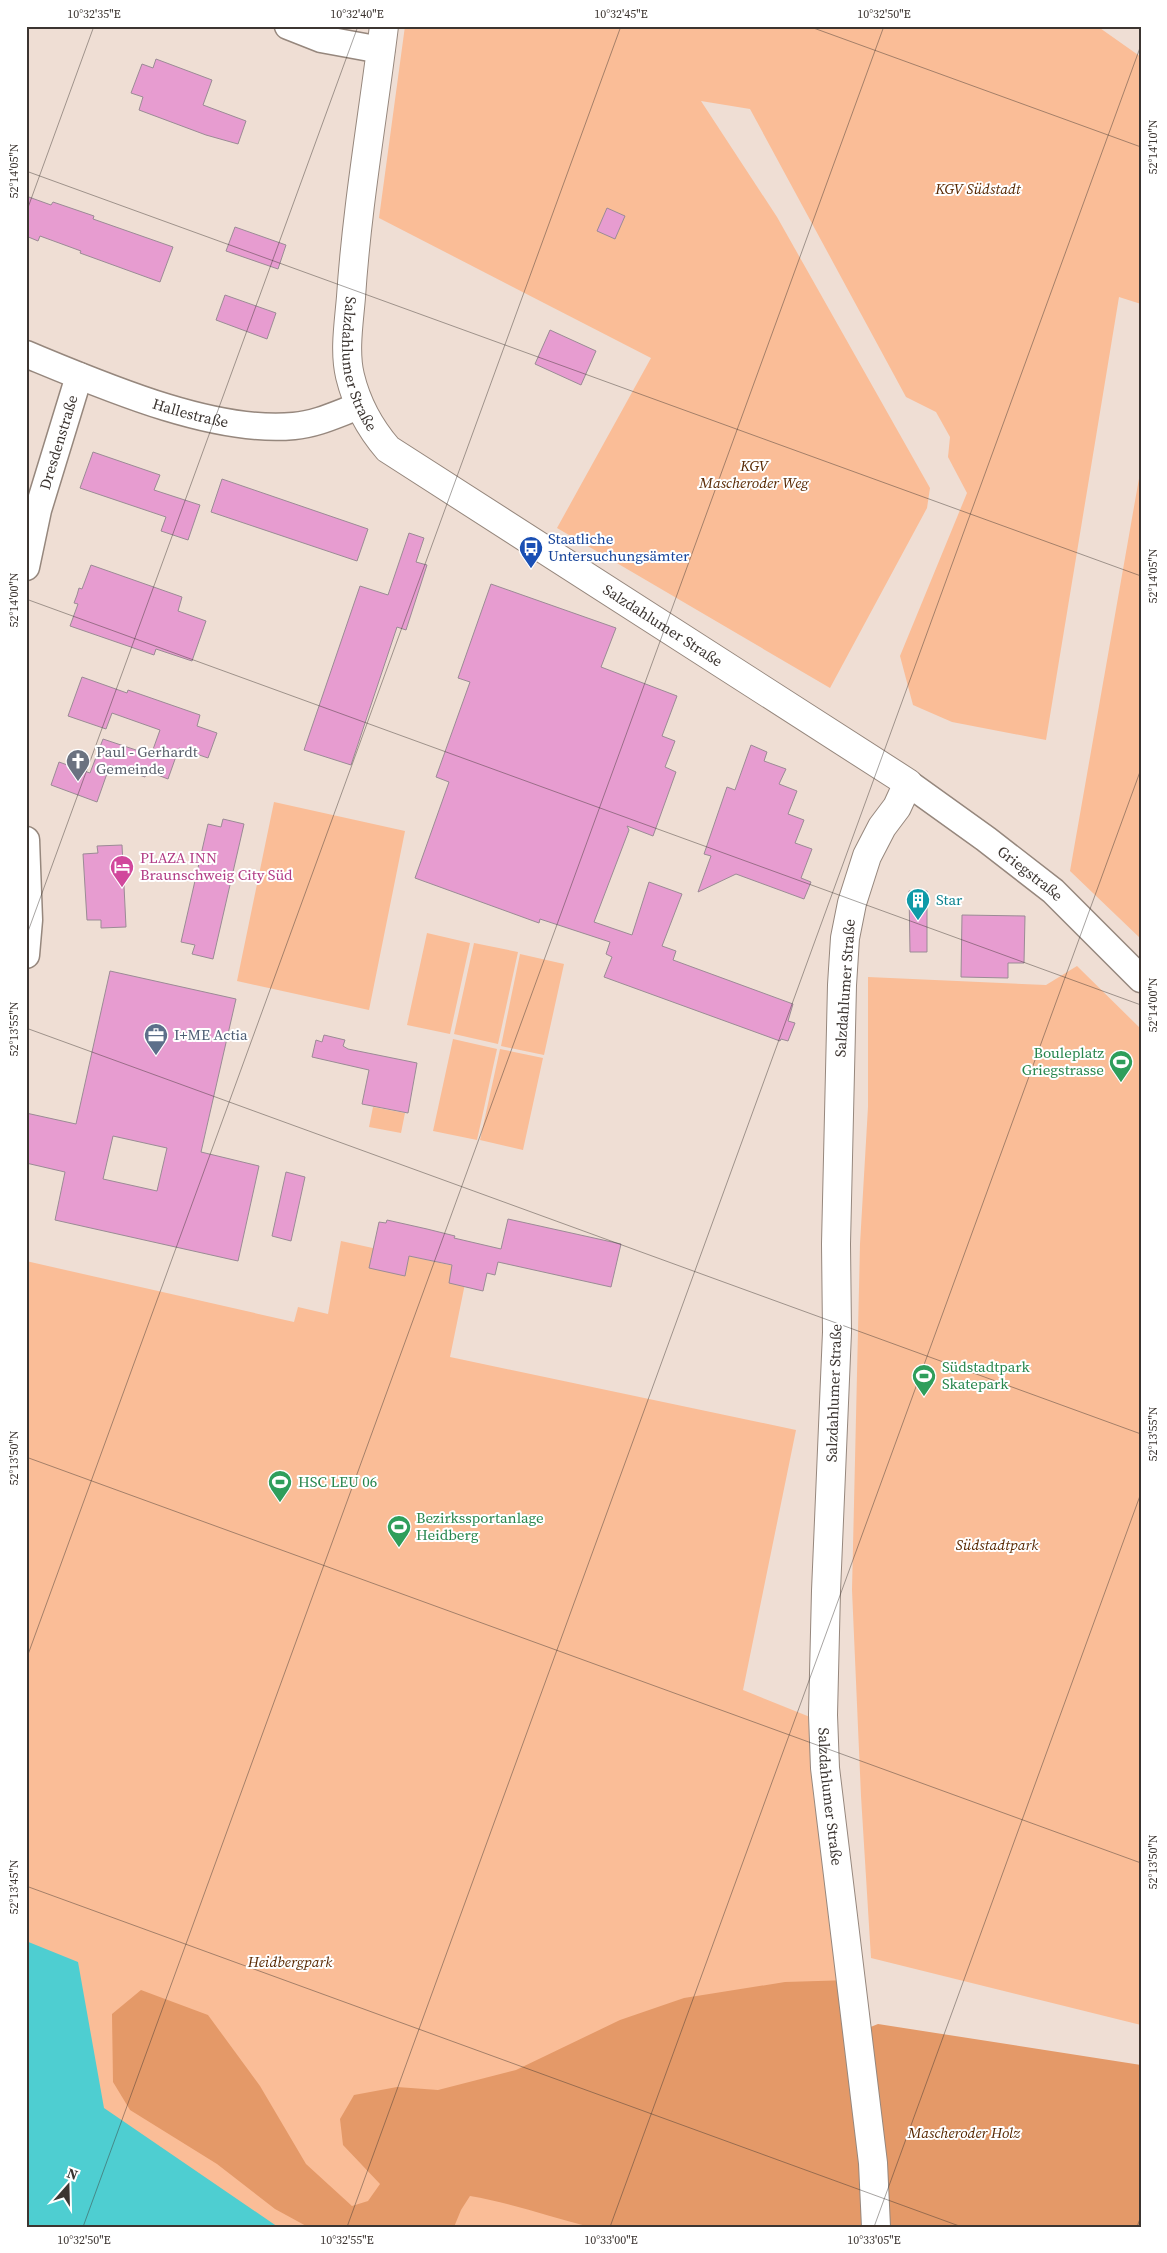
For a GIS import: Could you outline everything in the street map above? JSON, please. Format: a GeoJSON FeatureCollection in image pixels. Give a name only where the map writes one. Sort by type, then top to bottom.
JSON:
{"type":"FeatureCollection","features":[{"type":"Feature","properties":{"kind":"main road","name":"Salzdahlumer Straße"},"geometry":{"type":"LineString","coordinates":[[383,38],[354,254],[348,340],[349,374],[359,406],[372,430],[388,449],[908,783],[897,807],[882,827],[868,856],[852,902],[845,938],[842,985],[836,1244],[838,1332],[826,1591],[823,1715],[826,1776],[872,2154],[876,2227]]}},
{"type":"Feature","properties":{"kind":"street"},"geometry":{"type":"LineString","coordinates":[[288,26],[321,39],[383,38]]}},
{"type":"Feature","properties":{"kind":"street","name":"Hallestraße"},"geometry":{"type":"LineString","coordinates":[[26,354],[79,376],[206,418],[257,427],[293,427],[311,424],[359,406]]}},
{"type":"Feature","properties":{"kind":"street","name":"Dresdenstraße"},"geometry":{"type":"LineString","coordinates":[[26,567],[38,510],[79,376]]}},
{"type":"Feature","properties":{"kind":"street","name":"Griegstraße"},"geometry":{"type":"LineString","coordinates":[[908,783],[986,839],[1053,891],[1141,979]]}},
{"type":"Feature","properties":{"kind":"street"},"geometry":{"type":"LineString","coordinates":[[26,840],[29,920],[26,955]]}},
{"type":"Feature","properties":{"kind":"green space"},"geometry":{"type":"Polygon","coordinates":[[[405,26],[1097,26],[1141,57],[1141,304],[1119,297],[1046,740],[952,722],[913,705],[900,656],[967,493],[948,457],[950,437],[936,412],[906,397],[750,109],[701,101],[777,217],[930,488],[927,508],[830,688],[557,528],[651,358],[379,218],[405,26]]]}},
{"type":"Feature","properties":{"kind":"green space"},"geometry":{"type":"Polygon","coordinates":[[[1141,467],[1141,939],[1070,871],[1141,467]]]}},
{"type":"Feature","properties":{"kind":"green space"},"geometry":{"type":"Polygon","coordinates":[[[274,802],[405,831],[369,1010],[237,981],[274,802]]]}},
{"type":"Feature","properties":{"kind":"green space"},"geometry":{"type":"Polygon","coordinates":[[[427,933],[470,943],[450,1034],[407,1025],[427,933]]]}},
{"type":"Feature","properties":{"kind":"green space"},"geometry":{"type":"Polygon","coordinates":[[[474,943],[518,952],[498,1044],[454,1034],[474,943]]]}},
{"type":"Feature","properties":{"kind":"green space"},"geometry":{"type":"Polygon","coordinates":[[[520,954],[564,964],[544,1055],[501,1046],[520,954]]]}},
{"type":"Feature","properties":{"kind":"green space","name":"Südstadtpark"},"geometry":{"type":"Polygon","coordinates":[[[1077,966],[1141,1029],[1141,2025],[871,1958],[861,1796],[852,1590],[860,1244],[868,1107],[868,977],[1046,985],[1077,966]]]}},
{"type":"Feature","properties":{"kind":"green space"},"geometry":{"type":"Polygon","coordinates":[[[453,1039],[497,1049],[477,1140],[433,1131],[453,1039]]]}},
{"type":"Feature","properties":{"kind":"green space"},"geometry":{"type":"Polygon","coordinates":[[[500,1049],[543,1058],[523,1150],[480,1140],[500,1049]]]}},
{"type":"Feature","properties":{"kind":"green space"},"geometry":{"type":"Polygon","coordinates":[[[373,1107],[405,1113],[401,1133],[369,1127],[373,1107]]]}},
{"type":"Feature","properties":{"kind":"green space","name":"Heidbergpark"},"geometry":{"type":"Polygon","coordinates":[[[341,1241],[468,1269],[450,1357],[796,1430],[743,1690],[810,1717],[813,1792],[849,2047],[851,2227],[26,2227],[26,1261],[294,1322],[298,1307],[328,1314],[341,1241]]]}},
{"type":"Feature","properties":{"kind":"green space","name":"Mascheroder Holz"},"geometry":{"type":"Polygon","coordinates":[[[851,1980],[858,2032],[878,2024],[1141,2065],[1141,2227],[590,2227],[515,2206],[470,2196],[461,2210],[454,2227],[308,2227],[275,2209],[217,2164],[130,2110],[113,2082],[112,2014],[141,1990],[208,2015],[260,2086],[306,2164],[352,2206],[368,2201],[380,2184],[343,2145],[340,2119],[354,2095],[397,2087],[438,2090],[516,2070],[620,2020],[684,1998],[785,1982],[851,1980]]]}},
{"type":"Feature","properties":{"kind":"water"},"geometry":{"type":"Polygon","coordinates":[[[26,1941],[78,1962],[104,2108],[278,2227],[26,2227],[26,1941]]]}},
{"type":"Feature","properties":{"kind":"building"},"geometry":{"type":"Polygon","coordinates":[[[156,59],[212,80],[203,105],[246,121],[238,144],[206,135],[139,110],[143,97],[131,93],[142,64],[153,68],[156,59]]]}},
{"type":"Feature","properties":{"kind":"building"},"geometry":{"type":"Polygon","coordinates":[[[26,196],[51,205],[53,202],[94,216],[93,219],[173,247],[160,282],[80,253],[81,251],[40,236],[38,241],[26,236],[26,196]]]}},
{"type":"Feature","properties":{"kind":"building"},"geometry":{"type":"Polygon","coordinates":[[[607,208],[625,216],[615,239],[597,231],[607,208]]]}},
{"type":"Feature","properties":{"kind":"building"},"geometry":{"type":"Polygon","coordinates":[[[235,227],[286,245],[278,269],[226,251],[235,227]]]}},
{"type":"Feature","properties":{"kind":"building"},"geometry":{"type":"Polygon","coordinates":[[[225,295],[276,313],[267,339],[216,320],[225,295]]]}},
{"type":"Feature","properties":{"kind":"building"},"geometry":{"type":"Polygon","coordinates":[[[550,330],[596,351],[581,385],[535,364],[550,330]]]}},
{"type":"Feature","properties":{"kind":"building"},"geometry":{"type":"Polygon","coordinates":[[[93,452],[160,475],[154,490],[200,505],[188,540],[161,531],[166,517],[80,488],[93,452]]]}},
{"type":"Feature","properties":{"kind":"building"},"geometry":{"type":"Polygon","coordinates":[[[222,479],[368,529],[357,561],[211,512],[222,479]]]}},
{"type":"Feature","properties":{"kind":"building"},"geometry":{"type":"Polygon","coordinates":[[[409,533],[424,538],[416,562],[427,565],[406,630],[397,627],[351,765],[304,750],[360,586],[388,595],[409,533]]]}},
{"type":"Feature","properties":{"kind":"building"},"geometry":{"type":"Polygon","coordinates":[[[91,565],[182,597],[178,611],[206,621],[192,661],[156,649],[154,655],[70,626],[78,604],[74,603],[79,588],[82,589],[91,565]]]}},
{"type":"Feature","properties":{"kind":"building"},"geometry":{"type":"Polygon","coordinates":[[[491,584],[616,628],[601,667],[677,696],[662,736],[675,741],[665,767],[676,772],[653,836],[627,826],[629,830],[594,922],[632,935],[649,882],[682,894],[662,946],[676,951],[673,960],[793,1004],[788,1021],[795,1023],[788,1041],[781,1039],[780,1041],[604,977],[612,957],[606,954],[610,942],[540,919],[539,923],[415,878],[449,782],[436,777],[470,682],[458,678],[491,584]]]}},
{"type":"Feature","properties":{"kind":"building"},"geometry":{"type":"Polygon","coordinates":[[[82,677],[127,693],[128,690],[200,715],[197,726],[217,733],[208,758],[179,748],[168,779],[147,771],[145,777],[110,765],[97,802],[51,785],[59,762],[90,773],[103,739],[151,755],[160,730],[112,713],[106,729],[68,716],[82,677]]]}},
{"type":"Feature","properties":{"kind":"building"},"geometry":{"type":"Polygon","coordinates":[[[751,745],[767,752],[764,761],[786,769],[779,784],[797,791],[788,814],[804,820],[795,843],[812,849],[801,878],[811,882],[804,899],[736,874],[698,892],[711,856],[704,854],[727,787],[735,790],[751,745]]]}},
{"type":"Feature","properties":{"kind":"building"},"geometry":{"type":"Polygon","coordinates":[[[223,819],[244,824],[213,959],[192,954],[195,945],[181,942],[208,824],[221,827],[223,819]]]}},
{"type":"Feature","properties":{"kind":"building"},"geometry":{"type":"Polygon","coordinates":[[[122,845],[126,927],[101,928],[101,920],[87,920],[83,854],[98,853],[97,846],[122,845]]]}},
{"type":"Feature","properties":{"kind":"building","name":"Star"},"geometry":{"type":"Polygon","coordinates":[[[909,891],[927,891],[927,952],[910,952],[909,891]]]}},
{"type":"Feature","properties":{"kind":"building"},"geometry":{"type":"Polygon","coordinates":[[[962,915],[1025,916],[1024,963],[1008,963],[1008,978],[961,977],[962,915]]]}},
{"type":"Feature","properties":{"kind":"building"},"geometry":{"type":"Polygon","coordinates":[[[110,971],[236,999],[201,1152],[259,1166],[238,1261],[55,1220],[65,1172],[26,1163],[26,1113],[76,1124],[110,971]],[[113,1136],[103,1179],[157,1191],[167,1148],[113,1136]]]}},
{"type":"Feature","properties":{"kind":"building"},"geometry":{"type":"Polygon","coordinates":[[[324,1035],[345,1040],[343,1046],[348,1049],[417,1063],[408,1113],[362,1104],[369,1070],[312,1057],[316,1040],[322,1042],[324,1035]]]}},
{"type":"Feature","properties":{"kind":"building"},"geometry":{"type":"Polygon","coordinates":[[[286,1172],[305,1177],[291,1241],[272,1236],[286,1172]]]}},
{"type":"Feature","properties":{"kind":"building"},"geometry":{"type":"Polygon","coordinates":[[[508,1219],[621,1244],[611,1287],[498,1262],[495,1275],[487,1273],[483,1291],[449,1283],[452,1265],[409,1256],[405,1276],[369,1268],[379,1222],[386,1223],[387,1220],[501,1249],[508,1219]]]}},
{"type":"Feature","properties":{"kind":"place","name":"Staatliche Untersuchungsämter"},"geometry":{"type":"Point","coordinates":[531,569]}},
{"type":"Feature","properties":{"kind":"place","name":"Paul - Gerhardt Gemeinde"},"geometry":{"type":"Point","coordinates":[78,782]}},
{"type":"Feature","properties":{"kind":"place","name":"PLAZA INN Braunschweig City Süd"},"geometry":{"type":"Point","coordinates":[122,888]}},
{"type":"Feature","properties":{"kind":"place","name":"Star"},"geometry":{"type":"Point","coordinates":[918,921]}},
{"type":"Feature","properties":{"kind":"place","name":"I+ME Actia"},"geometry":{"type":"Point","coordinates":[156,1056]}},
{"type":"Feature","properties":{"kind":"place","name":"Bouleplatz Griegstrasse"},"geometry":{"type":"Point","coordinates":[1121,1083]}},
{"type":"Feature","properties":{"kind":"place","name":"Südstadtpark Skatepark"},"geometry":{"type":"Point","coordinates":[924,1397]}},
{"type":"Feature","properties":{"kind":"place","name":"HSC LEU 06"},"geometry":{"type":"Point","coordinates":[280,1503]}},
{"type":"Feature","properties":{"kind":"place","name":"Bezirkssportanlage Heidberg"},"geometry":{"type":"Point","coordinates":[399,1548]}},
{"type":"Feature","properties":{"kind":"park label","name":"KGV Südstadt"},"geometry":{"type":"Point","coordinates":[978,189]}},
{"type":"Feature","properties":{"kind":"park label","name":"KGV Mascheroder Weg"},"geometry":{"type":"Point","coordinates":[754,474]}}]}
